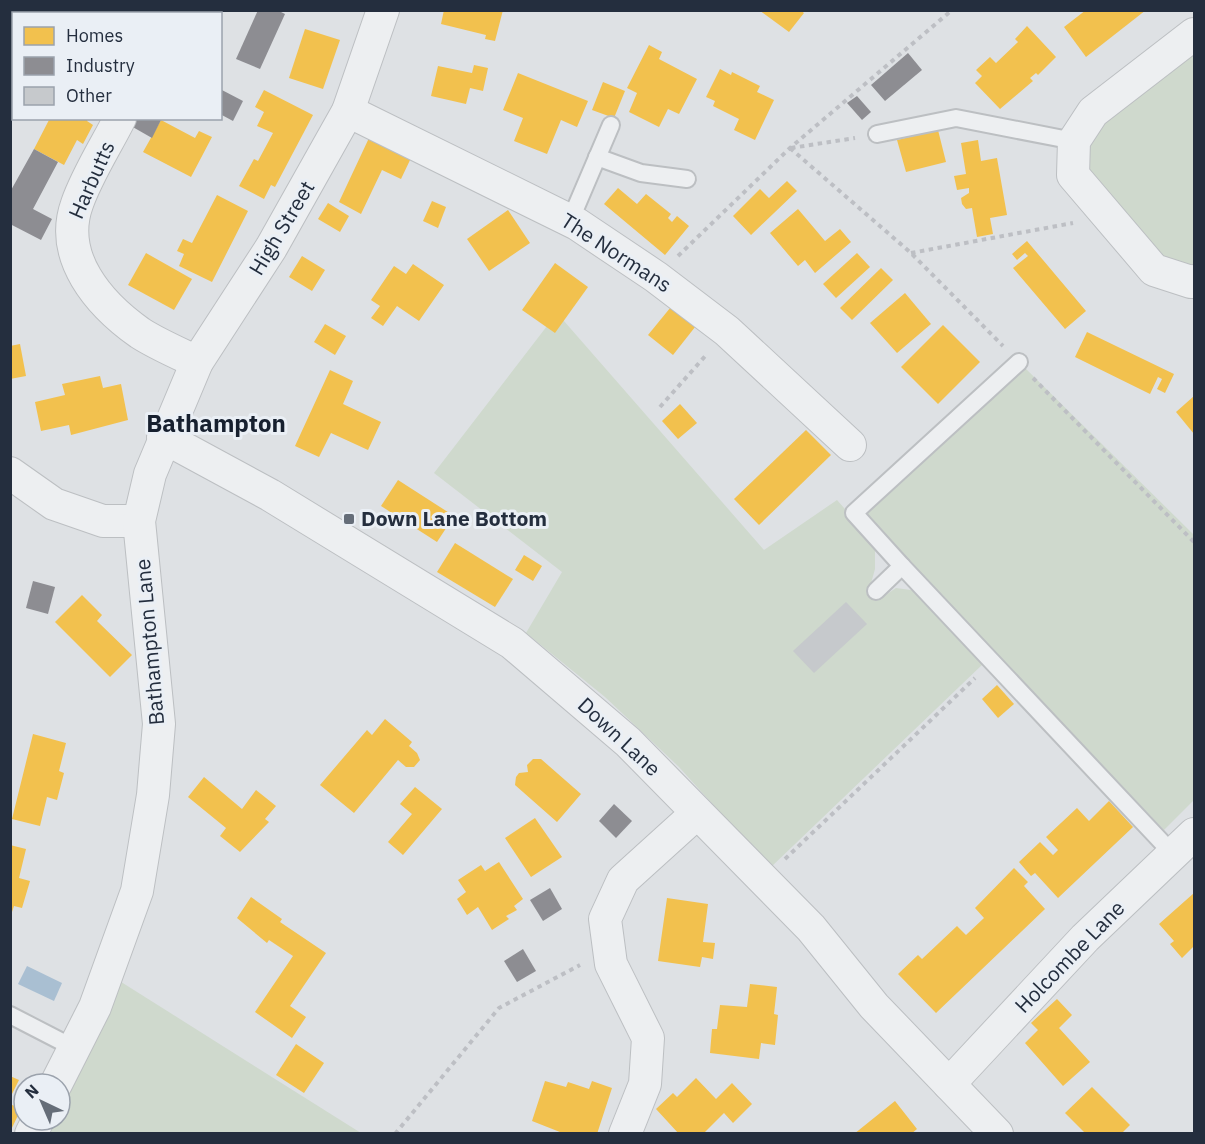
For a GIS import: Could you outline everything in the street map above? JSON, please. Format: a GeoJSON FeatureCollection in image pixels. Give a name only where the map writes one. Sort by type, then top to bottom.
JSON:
{"type":"FeatureCollection","features":[{"type":"Feature","properties":{"kind":"street","name":"High Street"},"geometry":{"type":"LineString","coordinates":[[163,437],[197,362],[271,248],[348,111],[383,10]]}},
{"type":"Feature","properties":{"kind":"street"},"geometry":{"type":"LineString","coordinates":[[1194,34],[1093,112],[1074,141],[1073,175],[1154,270],[1194,281]]}},
{"type":"Feature","properties":{"kind":"street","name":"The Normans"},"geometry":{"type":"LineString","coordinates":[[348,111],[570,221],[656,278],[727,331],[850,445]]}},
{"type":"Feature","properties":{"kind":"street","name":"Harbutts"},"geometry":{"type":"LineString","coordinates":[[119,120],[77,204],[71,230],[75,261],[102,302],[141,333],[197,362]]}},
{"type":"Feature","properties":{"kind":"street","name":"Bathampton Lane"},"geometry":{"type":"LineString","coordinates":[[62,1072],[95,1007],[138,891],[153,795],[159,724],[138,521],[150,474],[163,437]]}},
{"type":"Feature","properties":{"kind":"street","name":"Down Lane"},"geometry":{"type":"LineString","coordinates":[[163,437],[270,495],[512,643],[628,742],[811,928],[874,1006],[997,1134]]}},
{"type":"Feature","properties":{"kind":"street"},"geometry":{"type":"LineString","coordinates":[[10,473],[54,504],[103,521],[138,521]]}},
{"type":"Feature","properties":{"kind":"street"},"geometry":{"type":"LineString","coordinates":[[625,1134],[645,1084],[648,1038],[611,964],[605,920],[622,880],[697,813]]}},
{"type":"Feature","properties":{"kind":"street","name":"Holcombe Lane"},"geometry":{"type":"LineString","coordinates":[[949,1084],[1085,938],[1184,844]]}},
{"type":"Feature","properties":{"kind":"lane"},"geometry":{"type":"LineString","coordinates":[[877,134],[956,118],[1074,141]]}},
{"type":"Feature","properties":{"kind":"lane"},"geometry":{"type":"LineString","coordinates":[[570,221],[611,125]]}},
{"type":"Feature","properties":{"kind":"lane"},"geometry":{"type":"LineString","coordinates":[[597,157],[641,173],[687,179]]}},
{"type":"Feature","properties":{"kind":"lane"},"geometry":{"type":"LineString","coordinates":[[1018,362],[854,513],[992,662],[1184,844]]}},
{"type":"Feature","properties":{"kind":"lane"},"geometry":{"type":"LineString","coordinates":[[876,591],[902,566]]}},
{"type":"Feature","properties":{"kind":"lane"},"geometry":{"type":"LineString","coordinates":[[10,1015],[74,1048]]}},
{"type":"Feature","properties":{"kind":"path"},"geometry":{"type":"LineString","coordinates":[[656,278],[790,148],[952,10]]}},
{"type":"Feature","properties":{"kind":"path"},"geometry":{"type":"LineString","coordinates":[[790,148],[877,134]]}},
{"type":"Feature","properties":{"kind":"path"},"geometry":{"type":"LineString","coordinates":[[790,148],[911,253],[1194,542]]}},
{"type":"Feature","properties":{"kind":"path"},"geometry":{"type":"LineString","coordinates":[[911,253],[1107,217]]}},
{"type":"Feature","properties":{"kind":"path"},"geometry":{"type":"LineString","coordinates":[[660,407],[727,331]]}},
{"type":"Feature","properties":{"kind":"path"},"geometry":{"type":"LineString","coordinates":[[785,859],[992,662]]}},
{"type":"Feature","properties":{"kind":"path"},"geometry":{"type":"LineString","coordinates":[[395,1134],[499,1008],[608,950]]}},
{"type":"Feature","properties":{"kind":"shaded area"},"geometry":{"type":"Polygon","coordinates":[[[1194,50],[1194,267],[1161,259],[1086,170],[1083,145],[1102,120],[1194,50]]]}},
{"type":"Feature","properties":{"kind":"shaded area"},"geometry":{"type":"Polygon","coordinates":[[[557,313],[764,550],[837,500],[875,543],[875,569],[870,587],[881,598],[896,588],[918,591],[983,664],[770,868],[679,767],[605,697],[526,633],[562,572],[434,473],[557,313]]]}},
{"type":"Feature","properties":{"kind":"shaded area"},"geometry":{"type":"Polygon","coordinates":[[[1021,364],[1194,535],[1194,800],[1164,830],[857,511],[1021,364]]]}},
{"type":"Feature","properties":{"kind":"shaded area"},"geometry":{"type":"Polygon","coordinates":[[[118,980],[361,1133],[44,1134],[45,1132],[72,1132],[72,1077],[118,980]]]}},
{"type":"Feature","properties":{"kind":"water"},"geometry":{"type":"Polygon","coordinates":[[[27,966],[62,983],[54,1001],[18,984],[27,966]]]}},
{"type":"Feature","properties":{"kind":"building: Homes"},"geometry":{"type":"Polygon","coordinates":[[[31,10],[97,10],[100,12],[34,12],[31,10]]]}},
{"type":"Feature","properties":{"kind":"building: Homes"},"geometry":{"type":"Polygon","coordinates":[[[444,10],[503,10],[495,41],[485,39],[486,35],[441,24],[444,10]]]}},
{"type":"Feature","properties":{"kind":"building: Homes"},"geometry":{"type":"Polygon","coordinates":[[[759,10],[800,10],[804,13],[789,32],[759,10]]]}},
{"type":"Feature","properties":{"kind":"building: Homes"},"geometry":{"type":"Polygon","coordinates":[[[1086,10],[1146,10],[1086,57],[1064,27],[1086,10]]]}},
{"type":"Feature","properties":{"kind":"building: Homes"},"geometry":{"type":"Polygon","coordinates":[[[1027,26],[1056,57],[1038,75],[1036,73],[1030,78],[1033,81],[1000,109],[975,83],[982,76],[976,70],[990,57],[996,63],[1018,42],[1015,39],[1027,26]]]}},
{"type":"Feature","properties":{"kind":"building: Homes"},"geometry":{"type":"Polygon","coordinates":[[[305,29],[340,40],[323,89],[289,78],[305,29]]]}},
{"type":"Feature","properties":{"kind":"building: Homes"},"geometry":{"type":"Polygon","coordinates":[[[649,45],[662,52],[659,59],[697,79],[679,114],[668,109],[659,127],[629,112],[637,93],[627,88],[649,45]]]}},
{"type":"Feature","properties":{"kind":"building: Homes"},"geometry":{"type":"Polygon","coordinates":[[[474,65],[488,68],[483,91],[470,88],[466,104],[431,96],[438,66],[472,73],[474,65]]]}},
{"type":"Feature","properties":{"kind":"building: Homes"},"geometry":{"type":"Polygon","coordinates":[[[720,69],[731,75],[732,72],[760,86],[757,92],[774,100],[755,140],[734,130],[739,119],[713,106],[715,101],[706,97],[720,69]]]}},
{"type":"Feature","properties":{"kind":"building: Homes"},"geometry":{"type":"Polygon","coordinates":[[[518,73],[588,101],[577,127],[561,120],[547,154],[514,141],[523,118],[503,110],[518,73]]]}},
{"type":"Feature","properties":{"kind":"building: Homes"},"geometry":{"type":"Polygon","coordinates":[[[603,82],[625,91],[614,118],[592,110],[603,82]]]}},
{"type":"Feature","properties":{"kind":"building: Homes"},"geometry":{"type":"Polygon","coordinates":[[[264,90],[313,115],[275,187],[271,185],[264,199],[239,186],[254,159],[258,161],[273,133],[257,126],[264,112],[255,107],[264,90]]]}},
{"type":"Feature","properties":{"kind":"building: Homes"},"geometry":{"type":"Polygon","coordinates":[[[49,120],[87,120],[93,125],[83,144],[77,140],[64,165],[34,149],[49,120]]]}},
{"type":"Feature","properties":{"kind":"building: Homes"},"geometry":{"type":"Polygon","coordinates":[[[161,120],[195,138],[199,131],[212,137],[191,177],[143,152],[161,120]]]}},
{"type":"Feature","properties":{"kind":"building: Homes"},"geometry":{"type":"Polygon","coordinates":[[[938,130],[946,162],[906,172],[897,140],[938,130]]]}},
{"type":"Feature","properties":{"kind":"building: Homes"},"geometry":{"type":"Polygon","coordinates":[[[369,138],[411,158],[401,179],[382,170],[361,214],[339,202],[369,138]]]}},
{"type":"Feature","properties":{"kind":"building: Homes"},"geometry":{"type":"Polygon","coordinates":[[[978,140],[981,161],[997,158],[1007,215],[990,218],[993,234],[977,237],[972,208],[966,209],[961,198],[969,193],[969,188],[957,190],[954,176],[966,174],[961,143],[978,140]]]}},
{"type":"Feature","properties":{"kind":"building: Homes"},"geometry":{"type":"Polygon","coordinates":[[[787,181],[797,191],[751,235],[733,216],[760,189],[769,198],[787,181]]]}},
{"type":"Feature","properties":{"kind":"building: Homes"},"geometry":{"type":"Polygon","coordinates":[[[618,188],[637,204],[646,194],[671,214],[668,218],[672,222],[677,216],[689,226],[665,255],[604,204],[618,188]]]}},
{"type":"Feature","properties":{"kind":"building: Homes"},"geometry":{"type":"Polygon","coordinates":[[[217,195],[248,211],[212,282],[179,266],[184,254],[177,251],[183,239],[192,243],[217,195]]]}},
{"type":"Feature","properties":{"kind":"building: Homes"},"geometry":{"type":"Polygon","coordinates":[[[432,201],[446,207],[438,228],[423,221],[432,201]]]}},
{"type":"Feature","properties":{"kind":"building: Homes"},"geometry":{"type":"Polygon","coordinates":[[[328,203],[349,216],[340,232],[318,219],[328,203]]]}},
{"type":"Feature","properties":{"kind":"building: Homes"},"geometry":{"type":"Polygon","coordinates":[[[798,209],[825,241],[840,229],[851,242],[815,273],[805,260],[798,266],[770,233],[798,209]]]}},
{"type":"Feature","properties":{"kind":"building: Homes"},"geometry":{"type":"Polygon","coordinates":[[[508,210],[530,243],[489,271],[467,239],[508,210]]]}},
{"type":"Feature","properties":{"kind":"building: Homes"},"geometry":{"type":"Polygon","coordinates":[[[1027,241],[1086,311],[1065,329],[1013,268],[1028,256],[1025,253],[1017,260],[1012,254],[1027,241]]]}},
{"type":"Feature","properties":{"kind":"building: Homes"},"geometry":{"type":"Polygon","coordinates":[[[146,253],[192,279],[174,310],[128,285],[146,253]]]}},
{"type":"Feature","properties":{"kind":"building: Homes"},"geometry":{"type":"Polygon","coordinates":[[[857,253],[870,267],[836,298],[823,284],[857,253]]]}},
{"type":"Feature","properties":{"kind":"building: Homes"},"geometry":{"type":"Polygon","coordinates":[[[302,256],[325,270],[312,291],[289,277],[302,256]]]}},
{"type":"Feature","properties":{"kind":"building: Homes"},"geometry":{"type":"Polygon","coordinates":[[[555,263],[588,287],[555,333],[522,310],[555,263]]]}},
{"type":"Feature","properties":{"kind":"building: Homes"},"geometry":{"type":"Polygon","coordinates":[[[413,264],[444,285],[419,321],[397,306],[383,326],[371,318],[380,306],[371,300],[394,266],[406,274],[413,264]]]}},
{"type":"Feature","properties":{"kind":"building: Homes"},"geometry":{"type":"Polygon","coordinates":[[[881,268],[893,280],[852,320],[840,308],[881,268]]]}},
{"type":"Feature","properties":{"kind":"building: Homes"},"geometry":{"type":"Polygon","coordinates":[[[905,293],[931,324],[897,353],[870,323],[905,293]]]}},
{"type":"Feature","properties":{"kind":"building: Homes"},"geometry":{"type":"Polygon","coordinates":[[[675,302],[699,322],[673,355],[648,335],[675,302]]]}},
{"type":"Feature","properties":{"kind":"building: Homes"},"geometry":{"type":"Polygon","coordinates":[[[325,324],[346,336],[335,355],[314,342],[325,324]]]}},
{"type":"Feature","properties":{"kind":"building: Homes"},"geometry":{"type":"Polygon","coordinates":[[[943,325],[980,362],[938,404],[901,367],[943,325]]]}},
{"type":"Feature","properties":{"kind":"building: Homes"},"geometry":{"type":"Polygon","coordinates":[[[1087,332],[1174,374],[1165,393],[1157,389],[1162,379],[1158,377],[1150,394],[1075,357],[1087,332]]]}},
{"type":"Feature","properties":{"kind":"building: Homes"},"geometry":{"type":"Polygon","coordinates":[[[20,344],[26,376],[10,379],[10,346],[20,344]]]}},
{"type":"Feature","properties":{"kind":"building: Homes"},"geometry":{"type":"Polygon","coordinates":[[[330,370],[353,381],[343,404],[381,422],[368,450],[331,433],[319,457],[295,446],[330,370]]]}},
{"type":"Feature","properties":{"kind":"building: Homes"},"geometry":{"type":"Polygon","coordinates":[[[100,376],[103,388],[121,384],[128,420],[71,435],[69,425],[41,431],[35,402],[65,395],[62,384],[100,376]]]}},
{"type":"Feature","properties":{"kind":"building: Homes"},"geometry":{"type":"Polygon","coordinates":[[[1194,396],[1194,434],[1176,412],[1194,396]]]}},
{"type":"Feature","properties":{"kind":"building: Homes"},"geometry":{"type":"Polygon","coordinates":[[[680,404],[697,423],[678,439],[662,421],[680,404]]]}},
{"type":"Feature","properties":{"kind":"building: Homes"},"geometry":{"type":"Polygon","coordinates":[[[806,430],[831,455],[759,525],[734,499],[806,430]]]}},
{"type":"Feature","properties":{"kind":"building: Homes"},"geometry":{"type":"Polygon","coordinates":[[[398,480],[454,516],[437,542],[381,506],[398,480]]]}},
{"type":"Feature","properties":{"kind":"building: Homes"},"geometry":{"type":"Polygon","coordinates":[[[455,543],[513,579],[495,607],[437,572],[455,543]]]}},
{"type":"Feature","properties":{"kind":"building: Homes"},"geometry":{"type":"Polygon","coordinates":[[[524,555],[542,566],[533,581],[515,570],[524,555]]]}},
{"type":"Feature","properties":{"kind":"building: Homes"},"geometry":{"type":"Polygon","coordinates":[[[82,595],[102,615],[97,621],[132,655],[110,677],[55,622],[82,595]]]}},
{"type":"Feature","properties":{"kind":"building: Homes"},"geometry":{"type":"Polygon","coordinates":[[[997,685],[1014,704],[998,718],[982,699],[997,685]]]}},
{"type":"Feature","properties":{"kind":"building: Homes"},"geometry":{"type":"Polygon","coordinates":[[[385,719],[412,742],[409,746],[417,753],[420,760],[414,767],[406,767],[398,760],[354,813],[320,785],[367,730],[372,735],[385,719]]]}},
{"type":"Feature","properties":{"kind":"building: Homes"},"geometry":{"type":"Polygon","coordinates":[[[33,734],[66,743],[59,771],[64,773],[57,800],[47,797],[40,826],[12,819],[33,734]]]}},
{"type":"Feature","properties":{"kind":"building: Homes"},"geometry":{"type":"Polygon","coordinates":[[[533,759],[541,759],[581,794],[557,822],[515,785],[516,777],[519,773],[528,772],[527,765],[533,759]]]}},
{"type":"Feature","properties":{"kind":"building: Homes"},"geometry":{"type":"Polygon","coordinates":[[[204,777],[242,809],[256,790],[276,806],[265,819],[269,822],[240,852],[220,836],[226,828],[188,797],[204,777]]]}},
{"type":"Feature","properties":{"kind":"building: Homes"},"geometry":{"type":"Polygon","coordinates":[[[415,787],[442,809],[403,855],[388,842],[412,814],[400,804],[415,787]]]}},
{"type":"Feature","properties":{"kind":"building: Homes"},"geometry":{"type":"Polygon","coordinates":[[[1109,801],[1133,827],[1058,898],[1035,873],[1031,876],[1019,862],[1040,842],[1053,855],[1058,850],[1046,837],[1077,808],[1089,821],[1109,801]]]}},
{"type":"Feature","properties":{"kind":"building: Homes"},"geometry":{"type":"Polygon","coordinates":[[[535,818],[562,857],[531,877],[505,838],[535,818]]]}},
{"type":"Feature","properties":{"kind":"building: Homes"},"geometry":{"type":"Polygon","coordinates":[[[10,845],[26,849],[19,878],[30,881],[22,908],[14,906],[11,915],[10,845]]]}},
{"type":"Feature","properties":{"kind":"building: Homes"},"geometry":{"type":"Polygon","coordinates":[[[499,862],[523,899],[514,906],[517,910],[506,916],[509,919],[492,930],[478,907],[467,915],[457,899],[466,892],[458,880],[481,865],[485,871],[499,862]]]}},
{"type":"Feature","properties":{"kind":"building: Homes"},"geometry":{"type":"Polygon","coordinates":[[[1014,868],[1028,882],[1024,886],[1045,909],[936,1013],[898,974],[918,955],[922,959],[957,926],[966,935],[984,918],[975,908],[1014,868]]]}},
{"type":"Feature","properties":{"kind":"building: Homes"},"geometry":{"type":"Polygon","coordinates":[[[1194,893],[1194,946],[1182,958],[1170,944],[1174,941],[1159,924],[1194,893]]]}},
{"type":"Feature","properties":{"kind":"building: Homes"},"geometry":{"type":"Polygon","coordinates":[[[251,897],[282,919],[280,922],[326,953],[290,1006],[306,1017],[292,1038],[255,1012],[293,956],[269,940],[267,943],[237,918],[251,897]]]}},
{"type":"Feature","properties":{"kind":"building: Homes"},"geometry":{"type":"Polygon","coordinates":[[[667,898],[708,904],[703,942],[715,943],[713,959],[702,957],[700,967],[658,961],[667,898]]]}},
{"type":"Feature","properties":{"kind":"building: Homes"},"geometry":{"type":"Polygon","coordinates":[[[750,984],[777,987],[774,1014],[778,1015],[775,1045],[761,1043],[759,1059],[710,1053],[712,1029],[717,1029],[720,1005],[747,1007],[750,984]]]}},
{"type":"Feature","properties":{"kind":"building: Homes"},"geometry":{"type":"Polygon","coordinates":[[[1057,999],[1072,1015],[1059,1028],[1090,1062],[1063,1086],[1025,1043],[1038,1030],[1031,1023],[1057,999]]]}},
{"type":"Feature","properties":{"kind":"building: Homes"},"geometry":{"type":"Polygon","coordinates":[[[296,1044],[324,1063],[304,1093],[276,1075],[296,1044]]]}},
{"type":"Feature","properties":{"kind":"building: Homes"},"geometry":{"type":"Polygon","coordinates":[[[10,1076],[12,1077],[12,1094],[10,1098],[10,1076]]]}},
{"type":"Feature","properties":{"kind":"building: Homes"},"geometry":{"type":"Polygon","coordinates":[[[696,1078],[716,1099],[732,1083],[752,1104],[733,1123],[724,1113],[703,1134],[679,1134],[656,1109],[673,1093],[677,1097],[696,1078]]]}},
{"type":"Feature","properties":{"kind":"building: Homes"},"geometry":{"type":"Polygon","coordinates":[[[545,1081],[566,1087],[568,1082],[589,1089],[592,1081],[612,1088],[597,1134],[565,1134],[532,1121],[545,1081]]]}},
{"type":"Feature","properties":{"kind":"building: Homes"},"geometry":{"type":"Polygon","coordinates":[[[1092,1087],[1130,1125],[1121,1134],[1086,1134],[1065,1113],[1092,1087]]]}},
{"type":"Feature","properties":{"kind":"building: Homes"},"geometry":{"type":"Polygon","coordinates":[[[895,1101],[917,1129],[911,1134],[854,1134],[895,1101]]]}},
{"type":"Feature","properties":{"kind":"building: Homes"},"geometry":{"type":"Polygon","coordinates":[[[10,1104],[12,1105],[12,1128],[10,1132],[10,1104]]]}},
{"type":"Feature","properties":{"kind":"building: Industry"},"geometry":{"type":"Polygon","coordinates":[[[258,10],[277,10],[285,14],[260,69],[236,59],[258,10]]]}},
{"type":"Feature","properties":{"kind":"building: Industry"},"geometry":{"type":"Polygon","coordinates":[[[908,53],[922,70],[885,101],[871,85],[908,53]]]}},
{"type":"Feature","properties":{"kind":"building: Industry"},"geometry":{"type":"Polygon","coordinates":[[[222,90],[243,101],[233,121],[222,115],[222,90]]]}},
{"type":"Feature","properties":{"kind":"building: Industry"},"geometry":{"type":"Polygon","coordinates":[[[857,96],[871,112],[862,120],[847,103],[857,96]]]}},
{"type":"Feature","properties":{"kind":"building: Industry"},"geometry":{"type":"Polygon","coordinates":[[[134,120],[161,120],[152,138],[131,126],[134,120]]]}},
{"type":"Feature","properties":{"kind":"building: Industry"},"geometry":{"type":"Polygon","coordinates":[[[34,149],[58,162],[33,209],[52,219],[41,240],[10,224],[10,192],[34,149]]]}},
{"type":"Feature","properties":{"kind":"building: Industry"},"geometry":{"type":"Polygon","coordinates":[[[33,581],[55,587],[48,614],[26,608],[33,581]]]}},
{"type":"Feature","properties":{"kind":"building: Industry"},"geometry":{"type":"Polygon","coordinates":[[[614,804],[632,821],[616,838],[599,821],[614,804]]]}},
{"type":"Feature","properties":{"kind":"building: Industry"},"geometry":{"type":"Polygon","coordinates":[[[550,888],[562,909],[543,921],[530,900],[550,888]]]}},
{"type":"Feature","properties":{"kind":"building: Industry"},"geometry":{"type":"Polygon","coordinates":[[[523,949],[536,971],[517,982],[504,961],[523,949]]]}},
{"type":"Feature","properties":{"kind":"building: Other"},"geometry":{"type":"Polygon","coordinates":[[[846,602],[867,624],[814,673],[793,651],[846,602]]]}},
{"type":"Feature","properties":{"kind":"place","name":"Down Lane Bottom"},"geometry":{"type":"Point","coordinates":[349,519]}},
{"type":"Feature","properties":{"kind":"district","name":"Bathampton"},"geometry":{"type":"Point","coordinates":[216,424]}}]}
